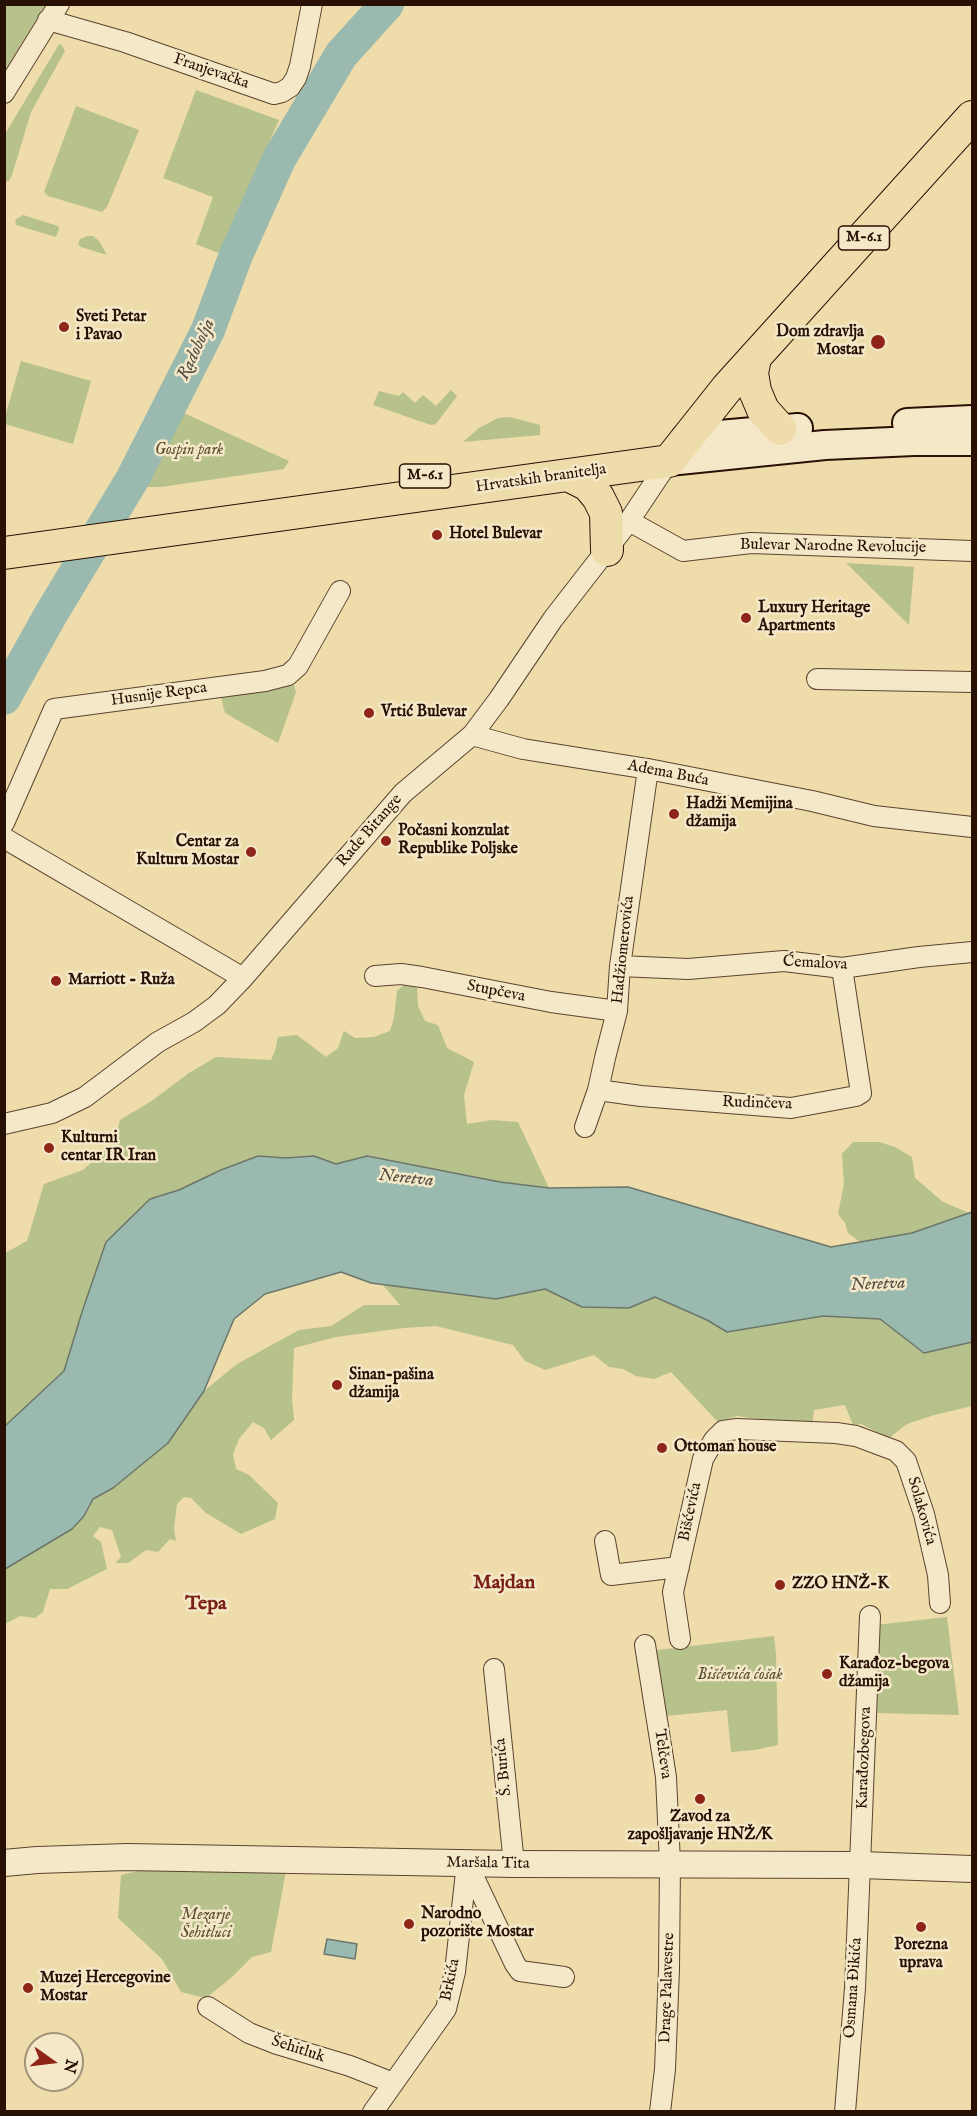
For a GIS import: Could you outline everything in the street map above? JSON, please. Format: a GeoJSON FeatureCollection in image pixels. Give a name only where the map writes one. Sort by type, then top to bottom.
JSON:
{"type":"FeatureCollection","features":[{"type":"Feature","properties":{"kind":"main road","name":"M-6.1"},"geometry":{"type":"LineString","coordinates":[[4,537],[88,532],[164,524],[242,506],[438,474],[677,450],[755,358],[972,117]]}},
{"type":"Feature","properties":{"kind":"main road"},"geometry":{"type":"LineString","coordinates":[[755,358],[752,373],[755,391],[763,410],[780,429]]}},
{"type":"Feature","properties":{"kind":"main road"},"geometry":{"type":"LineString","coordinates":[[677,450],[780,429],[972,420]]}},
{"type":"Feature","properties":{"kind":"main road","name":"Hrvatskih branitelja"},"geometry":{"type":"LineString","coordinates":[[164,524],[568,475],[677,450],[972,441]]}},
{"type":"Feature","properties":{"kind":"main road"},"geometry":{"type":"LineString","coordinates":[[568,475],[588,485],[603,506],[608,527],[607,550]]}},
{"type":"Feature","properties":{"kind":"main road","name":"M-6.1"},"geometry":{"type":"LineString","coordinates":[[4,553],[88,532]]}},
{"type":"Feature","properties":{"kind":"street","name":"Franjevačka"},"geometry":{"type":"LineString","coordinates":[[4,93],[53,12],[125,42],[274,94],[282,92],[290,87],[296,78],[312,4]]}},
{"type":"Feature","properties":{"kind":"street","name":"Rade Bitange"},"geometry":{"type":"LineString","coordinates":[[4,1124],[52,1113],[86,1097],[158,1042],[217,1005],[403,793],[472,735],[553,619],[607,550],[677,450]]}},
{"type":"Feature","properties":{"kind":"street","name":"Bulevar Narodne Revolucije"},"geometry":{"type":"LineString","coordinates":[[628,521],[683,551],[752,543],[972,551]]}},
{"type":"Feature","properties":{"kind":"street","name":"Husnije Repca"},"geometry":{"type":"LineString","coordinates":[[4,823],[54,709],[265,681],[288,675],[298,666],[340,591]]}},
{"type":"Feature","properties":{"kind":"street"},"geometry":{"type":"LineString","coordinates":[[817,679],[972,682]]}},
{"type":"Feature","properties":{"kind":"street","name":"Adema Buća"},"geometry":{"type":"LineString","coordinates":[[472,735],[502,745],[648,769],[812,801],[874,816],[972,827]]}},
{"type":"Feature","properties":{"kind":"street","name":"Hadžiomerovića"},"geometry":{"type":"LineString","coordinates":[[585,1127],[598,1090],[617,1011],[620,966],[648,769]]}},
{"type":"Feature","properties":{"kind":"street"},"geometry":{"type":"LineString","coordinates":[[4,838],[243,978]]}},
{"type":"Feature","properties":{"kind":"street","name":"Ćemalova"},"geometry":{"type":"LineString","coordinates":[[620,966],[688,969],[784,961],[842,968],[972,952]]}},
{"type":"Feature","properties":{"kind":"street","name":"Rudinčeva"},"geometry":{"type":"LineString","coordinates":[[598,1090],[673,1099],[791,1107],[856,1096],[861,1093],[842,968]]}},
{"type":"Feature","properties":{"kind":"street","name":"Stupčeva"},"geometry":{"type":"LineString","coordinates":[[375,976],[401,974],[422,977],[530,999],[617,1011]]}},
{"type":"Feature","properties":{"kind":"street","name":"Bišćevića"},"geometry":{"type":"LineString","coordinates":[[680,1639],[673,1592],[703,1459],[714,1440],[723,1431],[764,1430]]}},
{"type":"Feature","properties":{"kind":"street","name":"Solakovića"},"geometry":{"type":"LineString","coordinates":[[764,1430],[856,1436],[896,1451],[906,1461],[924,1514],[938,1575],[940,1603]]}},
{"type":"Feature","properties":{"kind":"street"},"geometry":{"type":"LineString","coordinates":[[605,1541],[611,1575],[679,1567]]}},
{"type":"Feature","properties":{"kind":"street","name":"Karađozbegova"},"geometry":{"type":"LineString","coordinates":[[861,1865],[870,1616]]}},
{"type":"Feature","properties":{"kind":"street","name":"Telčeva"},"geometry":{"type":"LineString","coordinates":[[645,1645],[666,1777],[670,1863]]}},
{"type":"Feature","properties":{"kind":"street","name":"Š. Burića"},"geometry":{"type":"LineString","coordinates":[[494,1669],[514,1864]]}},
{"type":"Feature","properties":{"kind":"street","name":"Maršala Tita"},"geometry":{"type":"LineString","coordinates":[[4,1863],[127,1857],[514,1864],[861,1865],[972,1869]]}},
{"type":"Feature","properties":{"kind":"street"},"geometry":{"type":"LineString","coordinates":[[467,1863],[520,1971],[564,1977]]}},
{"type":"Feature","properties":{"kind":"street","name":"Brkića"},"geometry":{"type":"LineString","coordinates":[[373,2112],[446,2009],[455,1972],[467,1863]]}},
{"type":"Feature","properties":{"kind":"street","name":"Drage Palavestre"},"geometry":{"type":"LineString","coordinates":[[660,2112],[665,2069],[670,1863]]}},
{"type":"Feature","properties":{"kind":"street","name":"Osmana Đikića"},"geometry":{"type":"LineString","coordinates":[[845,2112],[855,1988],[861,1865]]}},
{"type":"Feature","properties":{"kind":"street","name":"Šehitluk"},"geometry":{"type":"LineString","coordinates":[[208,2007],[249,2032],[277,2044],[350,2066],[393,2083]]}},
{"type":"Feature","properties":{"kind":"green space"},"geometry":{"type":"Polygon","coordinates":[[[4,5],[45,5],[5,70],[4,5]]]}},
{"type":"Feature","properties":{"kind":"green space"},"geometry":{"type":"Polygon","coordinates":[[[61,44],[65,51],[31,112],[12,175],[9,181],[5,182],[5,134],[61,44]]]}},
{"type":"Feature","properties":{"kind":"green space"},"geometry":{"type":"Polygon","coordinates":[[[196,90],[279,120],[229,234],[218,253],[196,244],[213,197],[163,178],[196,90]]]}},
{"type":"Feature","properties":{"kind":"green space"},"geometry":{"type":"Polygon","coordinates":[[[76,106],[139,130],[107,207],[102,212],[48,196],[44,192],[76,106]]]}},
{"type":"Feature","properties":{"kind":"green space"},"geometry":{"type":"Polygon","coordinates":[[[23,215],[58,226],[56,237],[16,225],[15,220],[23,215]]]}},
{"type":"Feature","properties":{"kind":"green space"},"geometry":{"type":"Polygon","coordinates":[[[93,236],[99,241],[107,255],[81,247],[78,244],[80,239],[93,236]]]}},
{"type":"Feature","properties":{"kind":"green space"},"geometry":{"type":"Polygon","coordinates":[[[21,361],[91,381],[73,444],[5,424],[21,361]]]}},
{"type":"Feature","properties":{"kind":"green space"},"geometry":{"type":"Polygon","coordinates":[[[451,390],[457,396],[436,424],[431,425],[373,405],[379,391],[399,396],[403,392],[415,403],[423,395],[436,406],[451,390]]]}},
{"type":"Feature","properties":{"kind":"green space","name":"Gospin park"},"geometry":{"type":"Polygon","coordinates":[[[175,409],[289,461],[284,469],[161,487],[138,487],[175,409]]]}},
{"type":"Feature","properties":{"kind":"green space"},"geometry":{"type":"Polygon","coordinates":[[[510,417],[540,425],[540,435],[463,442],[479,428],[498,418],[510,417]]]}},
{"type":"Feature","properties":{"kind":"green space"},"geometry":{"type":"Polygon","coordinates":[[[846,563],[914,567],[909,625],[846,563]]]}},
{"type":"Feature","properties":{"kind":"green space"},"geometry":{"type":"Polygon","coordinates":[[[292,678],[296,692],[278,743],[225,713],[219,690],[292,678]]]}},
{"type":"Feature","properties":{"kind":"green space"},"geometry":{"type":"Polygon","coordinates":[[[406,983],[417,988],[418,1006],[425,1021],[438,1025],[447,1048],[474,1062],[464,1095],[467,1124],[492,1120],[518,1122],[549,1188],[500,1182],[367,1156],[336,1164],[314,1156],[285,1158],[258,1156],[179,1190],[151,1199],[82,1312],[64,1371],[5,1426],[5,1253],[27,1241],[44,1184],[83,1170],[114,1142],[120,1120],[216,1057],[271,1060],[278,1037],[297,1035],[326,1057],[338,1048],[344,1031],[355,1038],[374,1037],[390,1031],[397,991],[406,983]]]}},
{"type":"Feature","properties":{"kind":"green space"},"geometry":{"type":"Polygon","coordinates":[[[853,1142],[879,1142],[895,1147],[912,1157],[915,1178],[943,1202],[969,1213],[912,1233],[860,1242],[848,1233],[845,1223],[838,1214],[844,1184],[842,1154],[853,1142]]]}},
{"type":"Feature","properties":{"kind":"green space"},"geometry":{"type":"Polygon","coordinates":[[[382,1284],[496,1299],[545,1289],[582,1307],[629,1308],[655,1297],[707,1320],[727,1332],[823,1316],[880,1319],[924,1353],[972,1342],[972,1406],[907,1424],[889,1438],[861,1424],[853,1425],[845,1405],[814,1410],[812,1427],[737,1416],[718,1422],[671,1372],[654,1379],[636,1376],[623,1369],[609,1367],[594,1355],[545,1370],[525,1361],[513,1345],[436,1326],[336,1337],[294,1348],[292,1399],[294,1420],[271,1440],[264,1428],[253,1422],[239,1439],[233,1454],[236,1469],[249,1475],[278,1503],[275,1519],[241,1534],[206,1513],[191,1498],[184,1497],[177,1504],[174,1529],[176,1541],[170,1539],[158,1552],[146,1550],[128,1563],[115,1563],[121,1557],[112,1530],[100,1527],[93,1536],[101,1542],[107,1569],[67,1589],[50,1589],[43,1612],[35,1618],[20,1616],[5,1624],[5,1569],[72,1529],[84,1516],[93,1499],[113,1488],[168,1443],[204,1391],[237,1364],[299,1330],[331,1326],[364,1305],[400,1305],[382,1284]]]}},
{"type":"Feature","properties":{"kind":"green space"},"geometry":{"type":"Polygon","coordinates":[[[947,1617],[959,1715],[874,1713],[875,1625],[947,1617]]]}},
{"type":"Feature","properties":{"kind":"green space","name":"Bišćevića ćošak"},"geometry":{"type":"Polygon","coordinates":[[[774,1636],[778,1745],[731,1752],[727,1710],[656,1717],[650,1651],[774,1636]]]}},
{"type":"Feature","properties":{"kind":"green space","name":"Mezarje Šehitluci"},"geometry":{"type":"Polygon","coordinates":[[[147,1869],[286,1871],[271,1952],[252,1957],[206,1998],[181,1992],[162,1959],[118,1918],[121,1875],[147,1869]]]}},
{"type":"Feature","properties":{"kind":"water","name":"Neretva"},"geometry":{"type":"Polygon","coordinates":[[[258,1156],[285,1158],[314,1156],[336,1164],[367,1156],[500,1182],[549,1188],[628,1187],[831,1247],[912,1233],[972,1212],[972,1342],[924,1353],[880,1319],[823,1316],[727,1332],[707,1320],[655,1297],[629,1308],[582,1307],[545,1289],[496,1299],[371,1283],[341,1272],[265,1294],[234,1319],[204,1391],[168,1443],[113,1488],[93,1499],[84,1516],[72,1529],[5,1569],[5,1426],[64,1371],[106,1242],[150,1199],[179,1190],[258,1156]]]}},
{"type":"Feature","properties":{"kind":"water"},"geometry":{"type":"Polygon","coordinates":[[[327,1939],[357,1944],[355,1959],[324,1954],[327,1939]]]}},
{"type":"Feature","properties":{"kind":"waterway","name":"Radobolja"},"geometry":{"type":"LineString","coordinates":[[4,698],[51,614],[133,478],[208,330],[236,255],[279,159],[341,55],[387,4]]}},
{"type":"Feature","properties":{"kind":"place","name":"Sveti Petar i Pavao"},"geometry":{"type":"Point","coordinates":[64,327]}},
{"type":"Feature","properties":{"kind":"place","name":"Dom zdravlja Mostar"},"geometry":{"type":"Point","coordinates":[878,342]}},
{"type":"Feature","properties":{"kind":"place","name":"Hotel Bulevar"},"geometry":{"type":"Point","coordinates":[437,535]}},
{"type":"Feature","properties":{"kind":"place","name":"Luxury Heritage Apartments"},"geometry":{"type":"Point","coordinates":[746,618]}},
{"type":"Feature","properties":{"kind":"place","name":"Vrtić Bulevar"},"geometry":{"type":"Point","coordinates":[369,713]}},
{"type":"Feature","properties":{"kind":"place","name":"Hadži Memijina džamija"},"geometry":{"type":"Point","coordinates":[674,814]}},
{"type":"Feature","properties":{"kind":"place","name":"Počasni konzulat Republike Poljske"},"geometry":{"type":"Point","coordinates":[386,841]}},
{"type":"Feature","properties":{"kind":"place","name":"Centar za Kulturu Mostar"},"geometry":{"type":"Point","coordinates":[251,852]}},
{"type":"Feature","properties":{"kind":"place","name":"Marriott - Ruža"},"geometry":{"type":"Point","coordinates":[56,981]}},
{"type":"Feature","properties":{"kind":"place","name":"Kulturni centar IR Iran"},"geometry":{"type":"Point","coordinates":[49,1148]}},
{"type":"Feature","properties":{"kind":"place","name":"Sinan-pašina džamija"},"geometry":{"type":"Point","coordinates":[337,1385]}},
{"type":"Feature","properties":{"kind":"place","name":"Ottoman house"},"geometry":{"type":"Point","coordinates":[662,1448]}},
{"type":"Feature","properties":{"kind":"place","name":"ZZO HNŽ-K"},"geometry":{"type":"Point","coordinates":[780,1585]}},
{"type":"Feature","properties":{"kind":"place","name":"Karađoz-begova džamija"},"geometry":{"type":"Point","coordinates":[827,1674]}},
{"type":"Feature","properties":{"kind":"place","name":"Zavod za zapošljavanje HNŽ/K"},"geometry":{"type":"Point","coordinates":[700,1799]}},
{"type":"Feature","properties":{"kind":"place","name":"Narodno pozorište Mostar"},"geometry":{"type":"Point","coordinates":[409,1924]}},
{"type":"Feature","properties":{"kind":"place","name":"Porezna uprava"},"geometry":{"type":"Point","coordinates":[921,1927]}},
{"type":"Feature","properties":{"kind":"place","name":"Muzej Hercegovine Mostar"},"geometry":{"type":"Point","coordinates":[28,1988]}},
{"type":"Feature","properties":{"kind":"district","name":"Majdan"},"geometry":{"type":"Point","coordinates":[504,1584]}},
{"type":"Feature","properties":{"kind":"district","name":"Tepa"},"geometry":{"type":"Point","coordinates":[206,1605]}}]}
